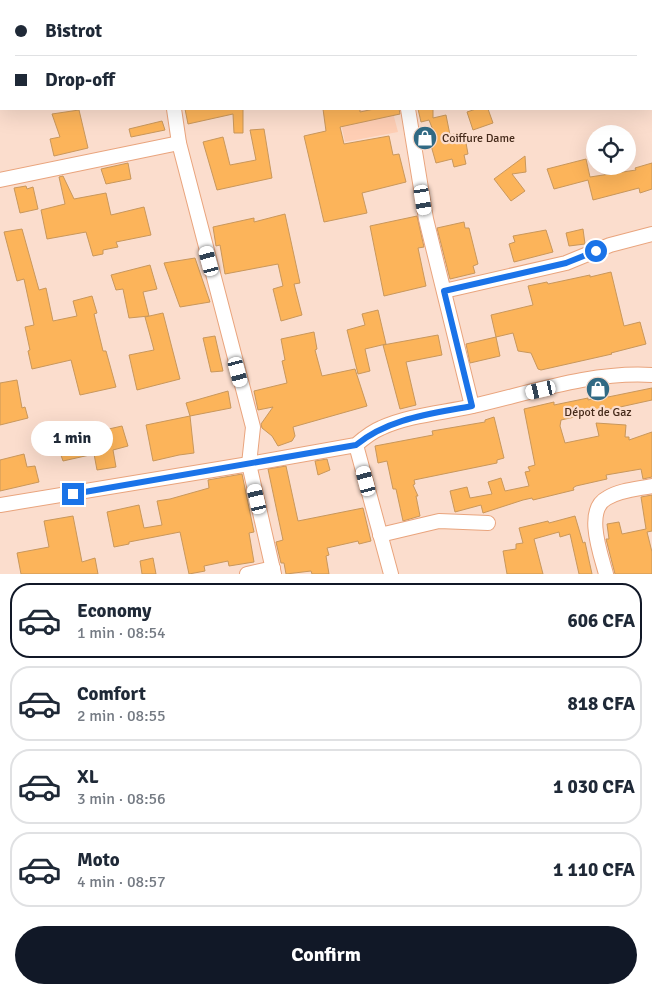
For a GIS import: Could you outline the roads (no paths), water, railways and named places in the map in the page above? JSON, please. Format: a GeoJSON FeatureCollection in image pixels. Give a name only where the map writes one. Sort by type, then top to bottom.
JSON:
{"type":"FeatureCollection","features":[{"type":"Feature","properties":{"kind":"street"},"geometry":{"type":"LineString","coordinates":[[174,110],[179,144],[253,428],[249,464],[273,571],[248,574]]}},
{"type":"Feature","properties":{"kind":"street"},"geometry":{"type":"LineString","coordinates":[[408,110],[426,219],[472,406]]}},
{"type":"Feature","properties":{"kind":"street"},"geometry":{"type":"LineString","coordinates":[[0,180],[179,144]]}},
{"type":"Feature","properties":{"kind":"street"},"geometry":{"type":"LineString","coordinates":[[444,291],[566,263],[610,245],[652,234]]}},
{"type":"Feature","properties":{"kind":"street"},"geometry":{"type":"LineString","coordinates":[[0,505],[356,445],[368,435],[381,428],[414,417],[472,406],[592,378],[633,374],[652,376]]}},
{"type":"Feature","properties":{"kind":"street"},"geometry":{"type":"LineString","coordinates":[[356,445],[391,574]]}},
{"type":"Feature","properties":{"kind":"street"},"geometry":{"type":"LineString","coordinates":[[606,574],[596,532],[595,518],[597,507],[605,498],[620,492],[652,486]]}},
{"type":"Feature","properties":{"kind":"street"},"geometry":{"type":"LineString","coordinates":[[380,534],[439,521],[488,523]]}},
{"type":"Feature","properties":{"kind":"place","name":"Coiffure Dame"},"geometry":{"type":"Point","coordinates":[425,138]}},
{"type":"Feature","properties":{"kind":"place","name":"Dépot de Gaz"},"geometry":{"type":"Point","coordinates":[598,389]}}]}
